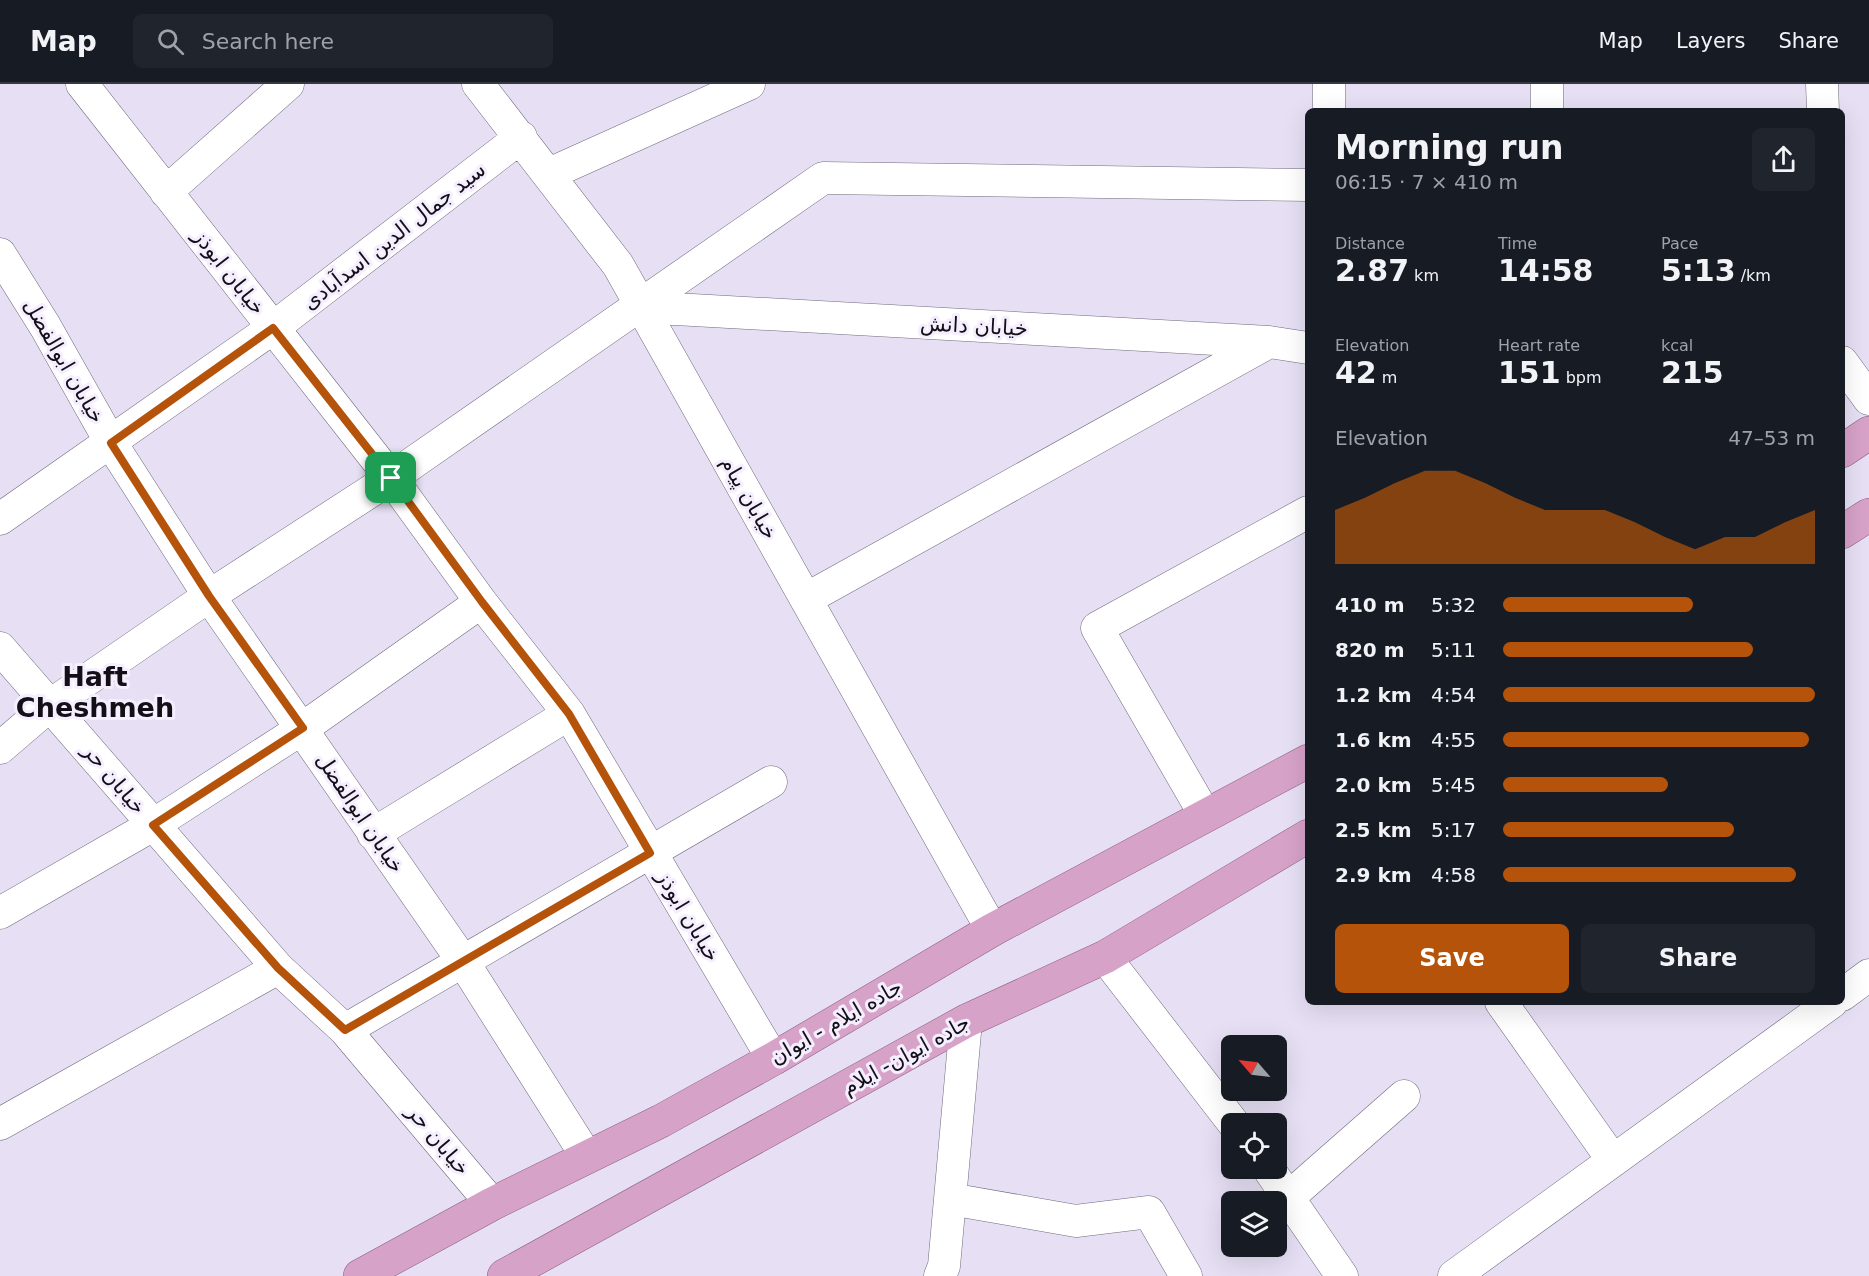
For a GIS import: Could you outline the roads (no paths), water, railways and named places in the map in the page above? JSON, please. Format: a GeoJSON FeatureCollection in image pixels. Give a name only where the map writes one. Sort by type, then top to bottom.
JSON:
{"type":"FeatureCollection","features":[{"type":"Feature","properties":{"kind":"highway"},"geometry":{"type":"LineString","coordinates":[[1845,449],[1869,433]]}},
{"type":"Feature","properties":{"kind":"highway"},"geometry":{"type":"LineString","coordinates":[[1845,530],[1869,515]]}},
{"type":"Feature","properties":{"kind":"highway","name":"جاده ایلام - ایوان"},"geometry":{"type":"LineString","coordinates":[[360,1276],[492,1204],[661,1121],[773,1059],[992,930],[1305,763]]}},
{"type":"Feature","properties":{"kind":"highway","name":"جاده ایوان- ایلام"},"geometry":{"type":"LineString","coordinates":[[505,1276],[966,1021],[1105,957],[1305,838]]}},
{"type":"Feature","properties":{"kind":"street","name":"خیابان ابوذز"},"geometry":{"type":"LineString","coordinates":[[82,84],[391,478],[482,602],[569,714],[773,1059]]}},
{"type":"Feature","properties":{"kind":"street"},"geometry":{"type":"LineString","coordinates":[[166,192],[288,84]]}},
{"type":"Feature","properties":{"kind":"street","name":"خیابان پیام"},"geometry":{"type":"LineString","coordinates":[[478,84],[618,265],[639,307],[992,930]]}},
{"type":"Feature","properties":{"kind":"street"},"geometry":{"type":"LineString","coordinates":[[549,174],[748,84]]}},
{"type":"Feature","properties":{"kind":"street"},"geometry":{"type":"LineString","coordinates":[[1329,84],[1329,108]]}},
{"type":"Feature","properties":{"kind":"street"},"geometry":{"type":"LineString","coordinates":[[1547,84],[1547,108]]}},
{"type":"Feature","properties":{"kind":"street"},"geometry":{"type":"LineString","coordinates":[[1822,84],[1823,108]]}},
{"type":"Feature","properties":{"kind":"street","name":"سید جمال الدین اسدآبادی"},"geometry":{"type":"LineString","coordinates":[[0,519],[273,328],[521,137]]}},
{"type":"Feature","properties":{"kind":"street"},"geometry":{"type":"LineString","coordinates":[[0,748],[49,706],[209,596],[391,478],[823,178],[1305,185]]}},
{"type":"Feature","properties":{"kind":"street","name":"خیابان ابوالفضل"},"geometry":{"type":"LineString","coordinates":[[0,254],[45,326],[111,443],[209,596],[303,728],[373,834],[462,960],[587,1157]]}},
{"type":"Feature","properties":{"kind":"street","name":"خیابان دانش"},"geometry":{"type":"LineString","coordinates":[[639,307],[1269,342],[1305,348]]}},
{"type":"Feature","properties":{"kind":"street"},"geometry":{"type":"LineString","coordinates":[[806,599],[1269,342]]}},
{"type":"Feature","properties":{"kind":"street"},"geometry":{"type":"LineString","coordinates":[[1845,366],[1869,399]]}},
{"type":"Feature","properties":{"kind":"street"},"geometry":{"type":"LineString","coordinates":[[1205,815],[1097,628],[1305,514]]}},
{"type":"Feature","properties":{"kind":"street"},"geometry":{"type":"LineString","coordinates":[[0,913],[153,825],[303,728],[482,602]]}},
{"type":"Feature","properties":{"kind":"street","name":"خیابان حر"},"geometry":{"type":"LineString","coordinates":[[0,648],[278,968],[345,1030],[492,1204]]}},
{"type":"Feature","properties":{"kind":"street"},"geometry":{"type":"LineString","coordinates":[[373,834],[569,714]]}},
{"type":"Feature","properties":{"kind":"street"},"geometry":{"type":"LineString","coordinates":[[345,1030],[771,782]]}},
{"type":"Feature","properties":{"kind":"street"},"geometry":{"type":"LineString","coordinates":[[1105,957],[1225,1113]]}},
{"type":"Feature","properties":{"kind":"street"},"geometry":{"type":"LineString","coordinates":[[0,1124],[278,968]]}},
{"type":"Feature","properties":{"kind":"street"},"geometry":{"type":"LineString","coordinates":[[1845,991],[1869,975]]}},
{"type":"Feature","properties":{"kind":"street"},"geometry":{"type":"LineString","coordinates":[[1503,1005],[1612,1159]]}},
{"type":"Feature","properties":{"kind":"street"},"geometry":{"type":"LineString","coordinates":[[1454,1276],[1825,1005]]}},
{"type":"Feature","properties":{"kind":"street"},"geometry":{"type":"LineString","coordinates":[[940,1276],[944,1266],[966,1021]]}},
{"type":"Feature","properties":{"kind":"street"},"geometry":{"type":"LineString","coordinates":[[1289,1197],[1404,1096]]}},
{"type":"Feature","properties":{"kind":"street"},"geometry":{"type":"LineString","coordinates":[[1276,1179],[1342,1276]]}},
{"type":"Feature","properties":{"kind":"street"},"geometry":{"type":"LineString","coordinates":[[950,1199],[1076,1221],[1149,1212],[1186,1276]]}},
{"type":"Feature","properties":{"kind":"district","name":"Haft Cheshmeh"},"geometry":{"type":"Point","coordinates":[95,692]}}]}
